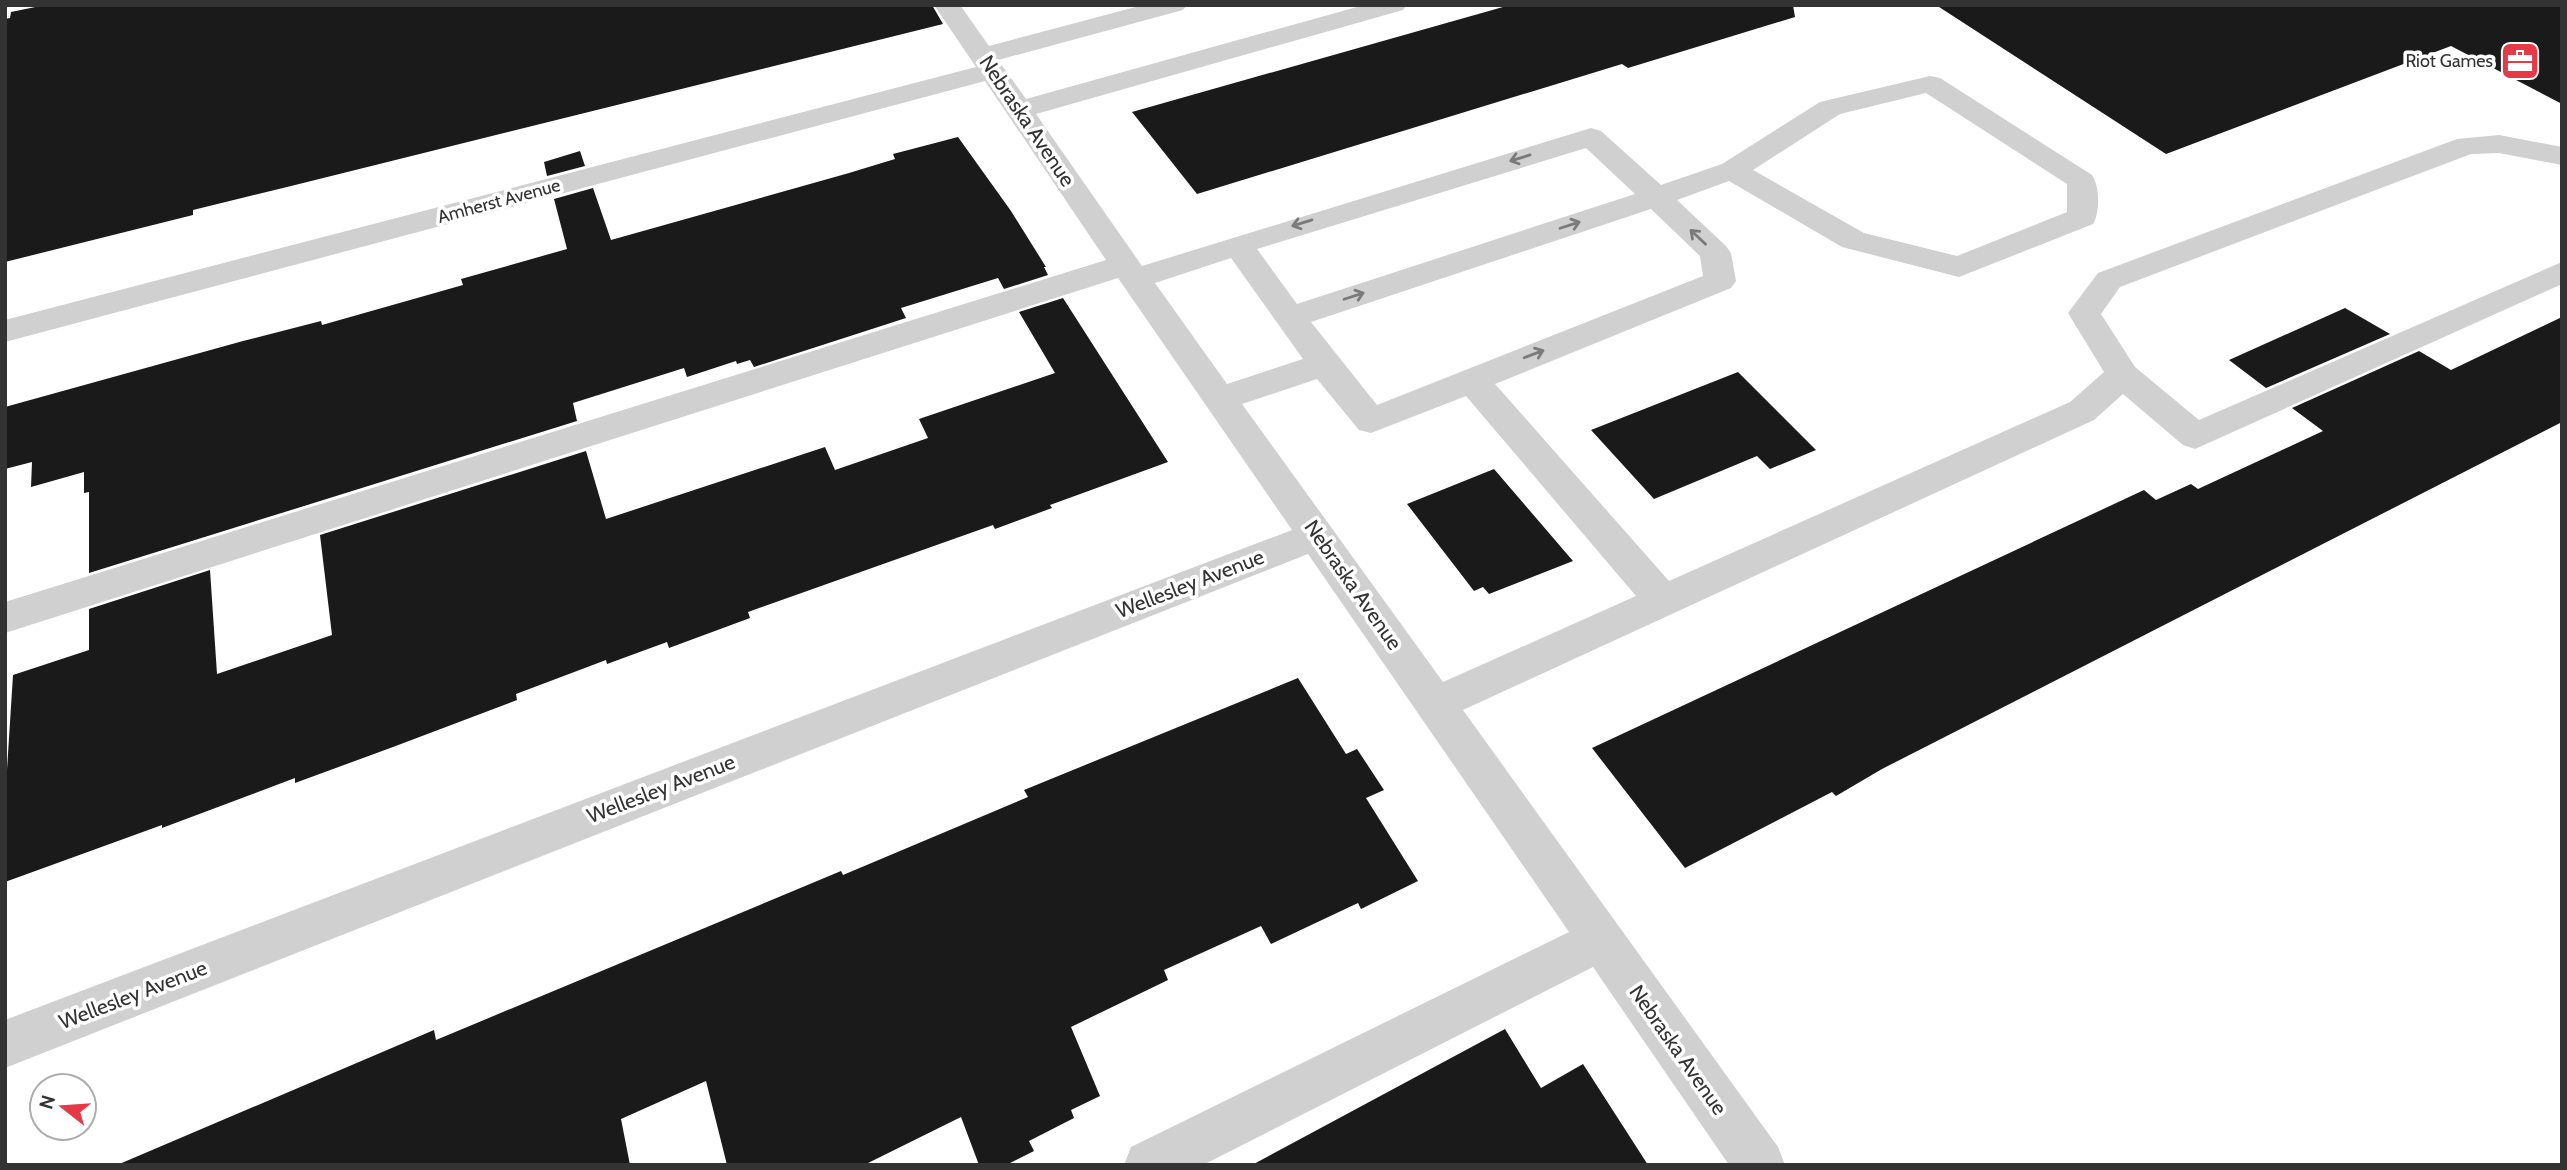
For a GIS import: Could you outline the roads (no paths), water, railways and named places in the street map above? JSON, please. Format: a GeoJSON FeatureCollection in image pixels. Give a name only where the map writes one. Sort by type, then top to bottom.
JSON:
{"type":"FeatureCollection","features":[{"type":"Feature","properties":{"kind":"street","name":"Nebraska Avenue"},"geometry":{"type":"LineString","coordinates":[[947,5],[1130,272],[1760,1165]]}},
{"type":"Feature","properties":{"kind":"street","name":"Amherst Avenue"},"geometry":{"type":"LineString","coordinates":[[5,331],[988,64],[1174,5]]}},
{"type":"Feature","properties":{"kind":"street"},"geometry":{"type":"LineString","coordinates":[[1019,110],[1394,5]]}},
{"type":"Feature","properties":{"kind":"street"},"geometry":{"type":"LineString","coordinates":[[1289,318],[1732,170],[1830,108],[1930,84],[2082,181],[2082,217],[1959,267],[1853,240],[1732,170]]}},
{"type":"Feature","properties":{"kind":"street"},"geometry":{"type":"LineString","coordinates":[[5,618],[1130,272],[1238,245],[1591,137],[1715,253],[1720,281],[1371,421],[1289,318],[1238,245]]}},
{"type":"Feature","properties":{"kind":"street"},"geometry":{"type":"LineString","coordinates":[[2562,156],[2499,144],[2467,145],[2109,280],[2084,313],[2123,375],[2195,436],[2562,272]]}},
{"type":"Feature","properties":{"kind":"street"},"geometry":{"type":"LineString","coordinates":[[1221,400],[1324,363]]}},
{"type":"Feature","properties":{"kind":"street"},"geometry":{"type":"LineString","coordinates":[[1436,704],[2082,411],[2123,375]]}},
{"type":"Feature","properties":{"kind":"street"},"geometry":{"type":"LineString","coordinates":[[1471,379],[1664,601]]}},
{"type":"Feature","properties":{"kind":"street","name":"Wellesley Avenue"},"geometry":{"type":"LineString","coordinates":[[5,1044],[1318,535]]}},
{"type":"Feature","properties":{"kind":"street"},"geometry":{"type":"LineString","coordinates":[[1149,1165],[1600,940]]}},
{"type":"Feature","properties":{"kind":"place","name":"Riot Games"},"geometry":{"type":"Point","coordinates":[2520,61]}}]}
